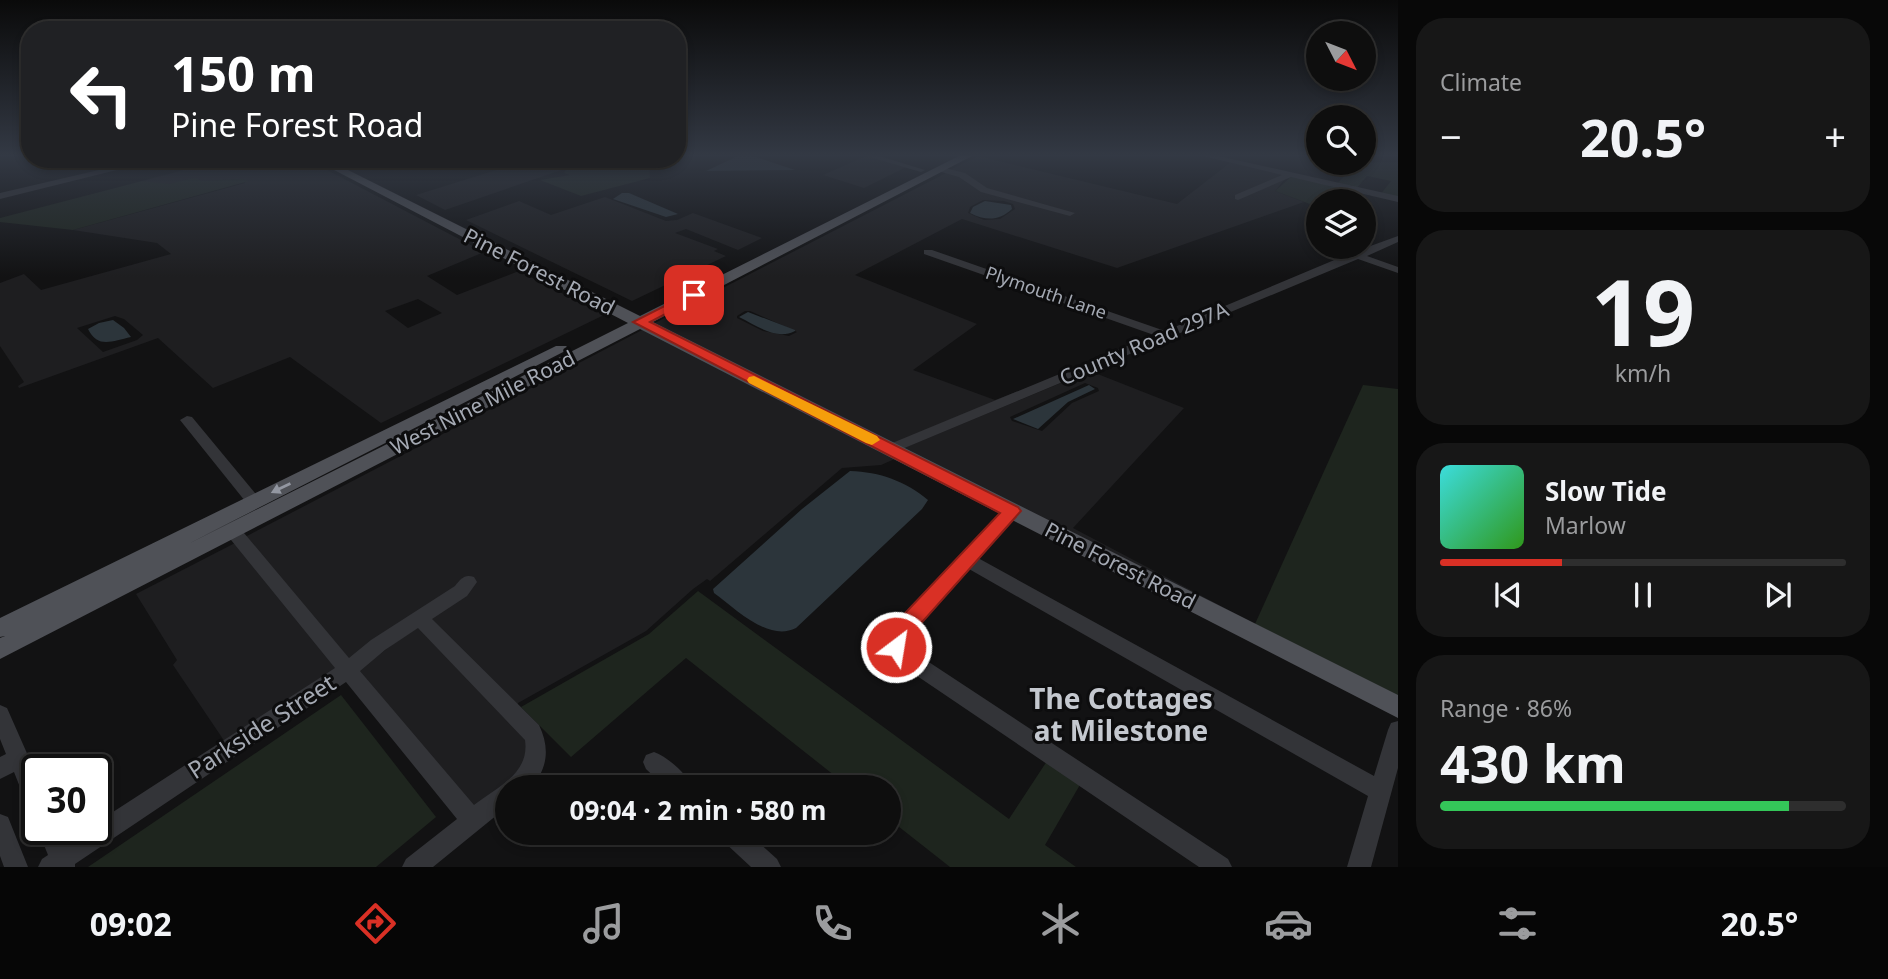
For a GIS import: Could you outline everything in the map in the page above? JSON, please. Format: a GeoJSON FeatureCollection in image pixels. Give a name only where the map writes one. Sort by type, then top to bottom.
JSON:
{"type":"FeatureCollection","features":[{"type":"Feature","properties":{"kind":"main road","name":"Pine Forest Road"},"geometry":{"type":"LineString","coordinates":[[392,196],[1398,706]]}},
{"type":"Feature","properties":{"kind":"main road"},"geometry":{"type":"LineString","coordinates":[[759,256],[868,196]]}},
{"type":"Feature","properties":{"kind":"main road"},"geometry":{"type":"LineString","coordinates":[[869,206],[878,196]]}},
{"type":"Feature","properties":{"kind":"main road"},"geometry":{"type":"LineString","coordinates":[[634,319],[759,256],[888,196]]}},
{"type":"Feature","properties":{"kind":"main road","name":"West Nine Mile Road"},"geometry":{"type":"LineString","coordinates":[[0,628],[227,525],[300,497],[634,319]]}},
{"type":"Feature","properties":{"kind":"main road","name":"West Nine Mile Road"},"geometry":{"type":"LineString","coordinates":[[0,649],[227,525],[254,502],[634,319]]}},
{"type":"Feature","properties":{"kind":"main road"},"geometry":{"type":"LineString","coordinates":[[0,637],[227,525]]}},
{"type":"Feature","properties":{"kind":"street"},"geometry":{"type":"LineString","coordinates":[[1008,196],[1070,213]]}},
{"type":"Feature","properties":{"kind":"street","name":"County Road 297A"},"geometry":{"type":"LineString","coordinates":[[1376,247],[1398,239]]}},
{"type":"Feature","properties":{"kind":"street","name":"Plymouth Lane"},"geometry":{"type":"LineString","coordinates":[[928,252],[1164,335]]}},
{"type":"Feature","properties":{"kind":"street","name":"County Road 297A"},"geometry":{"type":"LineString","coordinates":[[890,449],[1345,259]]}},
{"type":"Feature","properties":{"kind":"street"},"geometry":{"type":"LineString","coordinates":[[1366,259],[1398,270]]}},
{"type":"Feature","properties":{"kind":"street"},"geometry":{"type":"LineString","coordinates":[[187,420],[254,502]]}},
{"type":"Feature","properties":{"kind":"street"},"geometry":{"type":"LineString","coordinates":[[1012,511],[897,635],[895,640],[899,653],[1220,867]]}},
{"type":"Feature","properties":{"kind":"street"},"geometry":{"type":"LineString","coordinates":[[227,525],[471,819]]}},
{"type":"Feature","properties":{"kind":"street"},"geometry":{"type":"LineString","coordinates":[[967,560],[1380,791]]}},
{"type":"Feature","properties":{"kind":"street","name":"Parkside Street"},"geometry":{"type":"LineString","coordinates":[[59,864],[349,669],[419,617],[461,591],[468,582]]}},
{"type":"Feature","properties":{"kind":"street"},"geometry":{"type":"LineString","coordinates":[[419,617],[532,732],[536,741],[535,761],[527,775]]}},
{"type":"Feature","properties":{"kind":"street"},"geometry":{"type":"LineString","coordinates":[[0,714],[9,764],[21,780]]}},
{"type":"Feature","properties":{"kind":"street"},"geometry":{"type":"LineString","coordinates":[[1359,867],[1398,730]]}},
{"type":"Feature","properties":{"kind":"street"},"geometry":{"type":"LineString","coordinates":[[654,762],[668,775]]}},
{"type":"Feature","properties":{"kind":"street"},"geometry":{"type":"LineString","coordinates":[[414,867],[495,801]]}},
{"type":"Feature","properties":{"kind":"street"},"geometry":{"type":"LineString","coordinates":[[0,825],[16,867]]}},
{"type":"Feature","properties":{"kind":"street"},"geometry":{"type":"LineString","coordinates":[[53,845],[59,864]]}},
{"type":"Feature","properties":{"kind":"street"},"geometry":{"type":"LineString","coordinates":[[745,845],[769,867]]}},
{"type":"Feature","properties":{"kind":"shaded area"},"geometry":{"type":"Polygon","coordinates":[[[83,196],[193,196],[73,230],[0,222],[0,218],[83,196]]]}},
{"type":"Feature","properties":{"kind":"shaded area"},"geometry":{"type":"Polygon","coordinates":[[[196,196],[378,196],[484,252],[427,276],[457,295],[519,271],[604,315],[381,423],[290,357],[213,388],[158,338],[19,388],[24,382],[0,346],[0,283],[24,274],[41,290],[171,254],[157,243],[73,230],[196,196]],[[418,299],[385,311],[408,328],[442,313],[418,299]],[[115,316],[77,328],[103,352],[137,340],[143,335],[124,319],[115,316]]]}},
{"type":"Feature","properties":{"kind":"shaded area"},"geometry":{"type":"Polygon","coordinates":[[[419,196],[484,196],[445,210],[419,196]]]}},
{"type":"Feature","properties":{"kind":"shaded area"},"geometry":{"type":"Polygon","coordinates":[[[617,196],[637,196],[678,214],[666,217],[613,199],[617,196]]]}},
{"type":"Feature","properties":{"kind":"shaded area"},"geometry":{"type":"Polygon","coordinates":[[[901,196],[1007,196],[1074,214],[1012,196],[1146,196],[1177,204],[1187,196],[1289,196],[1304,202],[1117,268],[962,219],[855,275],[977,324],[913,370],[995,400],[1053,378],[889,445],[651,325],[901,196]],[[983,200],[970,207],[968,213],[984,220],[1000,219],[1015,209],[1013,204],[983,200]],[[745,311],[737,318],[763,331],[789,336],[797,332],[745,311]]]}},
{"type":"Feature","properties":{"kind":"shaded area"},"geometry":{"type":"Polygon","coordinates":[[[1290,196],[1306,196],[1306,203],[1290,196]]]}},
{"type":"Feature","properties":{"kind":"shaded area"},"geometry":{"type":"Polygon","coordinates":[[[605,197],[666,221],[677,220],[693,213],[762,238],[738,250],[686,229],[675,233],[718,249],[714,251],[726,256],[632,301],[466,220],[519,201],[551,215],[605,197]]]}},
{"type":"Feature","properties":{"kind":"shaded area"},"geometry":{"type":"Polygon","coordinates":[[[985,201],[1011,205],[1012,209],[1002,216],[992,218],[970,213],[973,207],[985,201]]]}},
{"type":"Feature","properties":{"kind":"shaded area"},"geometry":{"type":"Polygon","coordinates":[[[748,312],[795,331],[781,334],[766,331],[739,317],[748,312]]]}},
{"type":"Feature","properties":{"kind":"shaded area"},"geometry":{"type":"Polygon","coordinates":[[[113,320],[131,337],[106,342],[96,339],[88,329],[99,323],[113,320]]]}},
{"type":"Feature","properties":{"kind":"shaded area"},"geometry":{"type":"Polygon","coordinates":[[[646,328],[899,457],[881,465],[842,468],[710,581],[707,579],[693,589],[646,631],[518,703],[517,707],[428,618],[474,577],[462,578],[462,583],[351,661],[245,537],[646,328]]]}},
{"type":"Feature","properties":{"kind":"shaded area"},"geometry":{"type":"Polygon","coordinates":[[[1090,371],[1184,408],[1073,528],[1255,624],[899,450],[1090,371]],[[1085,383],[1010,417],[1012,421],[1042,431],[1072,403],[1099,391],[1098,388],[1085,383]]]}},
{"type":"Feature","properties":{"kind":"shaded area"},"geometry":{"type":"Polygon","coordinates":[[[1089,385],[1095,389],[1068,402],[1038,429],[1013,419],[1089,385]]]}},
{"type":"Feature","properties":{"kind":"shaded area"},"geometry":{"type":"Polygon","coordinates":[[[1363,385],[1398,389],[1398,698],[1255,624],[1363,385]]]}},
{"type":"Feature","properties":{"kind":"shaded area"},"geometry":{"type":"Polygon","coordinates":[[[850,471],[872,473],[892,479],[928,500],[922,509],[796,628],[774,631],[764,627],[742,615],[714,593],[713,589],[802,509],[850,471]]]}},
{"type":"Feature","properties":{"kind":"shaded area"},"geometry":{"type":"Polygon","coordinates":[[[235,543],[340,669],[326,674],[225,742],[173,665],[177,660],[136,594],[235,543]]]}},
{"type":"Feature","properties":{"kind":"shaded area"},"geometry":{"type":"Polygon","coordinates":[[[698,591],[1009,819],[1047,761],[1081,783],[1045,845],[1076,867],[950,867],[901,828],[901,775],[834,775],[686,658],[571,757],[521,707],[649,634],[698,591]]]}},
{"type":"Feature","properties":{"kind":"shaded area"},"geometry":{"type":"Polygon","coordinates":[[[418,625],[529,742],[524,769],[516,775],[495,775],[495,791],[473,808],[359,670],[418,625]]]}},
{"type":"Feature","properties":{"kind":"shaded area"},"geometry":{"type":"Polygon","coordinates":[[[341,695],[436,817],[376,867],[88,867],[341,695]]]}},
{"type":"Feature","properties":{"kind":"slow traffic"},"geometry":{"type":"LineString","coordinates":[[754,380],[872,440]]}},
{"type":"Feature","properties":{"kind":"district","name":"The Cottages at Milestone"},"geometry":{"type":"Point","coordinates":[1121,715]}},
{"type":"Feature","properties":{"kind":"route"},"geometry":{"type":"LineString","coordinates":[[694,295],[640,322],[1012,511],[897,635],[896,647]]}}]}
